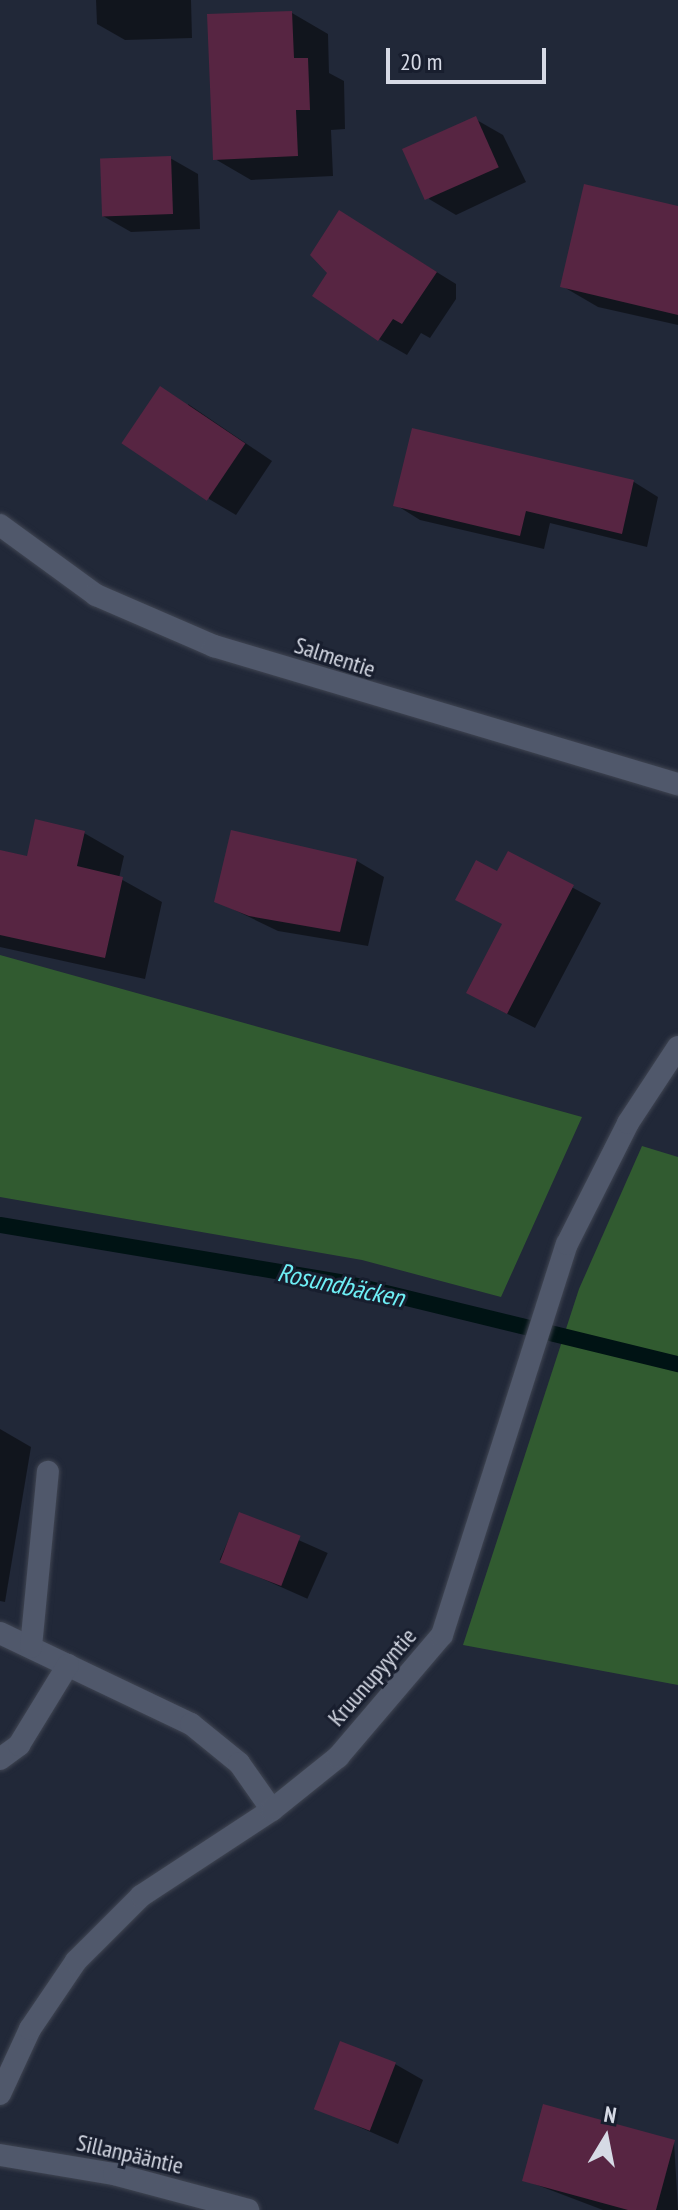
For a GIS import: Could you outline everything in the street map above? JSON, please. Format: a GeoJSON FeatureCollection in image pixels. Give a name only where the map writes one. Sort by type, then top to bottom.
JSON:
{"type":"FeatureCollection","features":[{"type":"Feature","properties":{"kind":"street","name":"Salmentie"},"geometry":{"type":"LineString","coordinates":[[0,525],[96,595],[214,646],[678,784]]}},
{"type":"Feature","properties":{"kind":"street","name":"Kruunupyyntie"},"geometry":{"type":"LineString","coordinates":[[0,2094],[30,2029],[76,1961],[141,1896],[272,1810],[338,1757],[442,1635],[553,1283],[628,1123],[678,1047]]}},
{"type":"Feature","properties":{"kind":"street"},"geometry":{"type":"LineString","coordinates":[[31,1647],[48,1472]]}},
{"type":"Feature","properties":{"kind":"street"},"geometry":{"type":"LineString","coordinates":[[0,1633],[191,1724],[239,1763],[272,1810]]}},
{"type":"Feature","properties":{"kind":"street"},"geometry":{"type":"LineString","coordinates":[[0,1759],[19,1745],[68,1665]]}},
{"type":"Feature","properties":{"kind":"street","name":"Sillanpääntie"},"geometry":{"type":"LineString","coordinates":[[0,2155],[114,2174],[248,2210]]}},
{"type":"Feature","properties":{"kind":"green space"},"geometry":{"type":"Polygon","coordinates":[[[0,955],[582,1117],[501,1297],[362,1260],[0,1197],[0,955]]]}},
{"type":"Feature","properties":{"kind":"green space"},"geometry":{"type":"Polygon","coordinates":[[[642,1146],[678,1157],[678,1685],[463,1645],[579,1289],[642,1146]]]}},
{"type":"Feature","properties":{"kind":"building"},"geometry":{"type":"Polygon","coordinates":[[[292,11],[294,58],[308,58],[310,110],[296,110],[298,156],[213,160],[207,14],[292,11]]]}},
{"type":"Feature","properties":{"kind":"building"},"geometry":{"type":"Polygon","coordinates":[[[476,116],[499,167],[425,200],[402,149],[476,116]]]}},
{"type":"Feature","properties":{"kind":"building"},"geometry":{"type":"Polygon","coordinates":[[[171,156],[173,214],[102,216],[100,158],[171,156]]]}},
{"type":"Feature","properties":{"kind":"building"},"geometry":{"type":"Polygon","coordinates":[[[584,184],[678,206],[678,315],[560,287],[584,184]]]}},
{"type":"Feature","properties":{"kind":"building"},"geometry":{"type":"Polygon","coordinates":[[[339,210],[437,272],[402,324],[393,319],[378,341],[312,296],[327,273],[310,255],[339,210]]]}},
{"type":"Feature","properties":{"kind":"building"},"geometry":{"type":"Polygon","coordinates":[[[160,386],[245,444],[207,501],[121,443],[160,386]]]}},
{"type":"Feature","properties":{"kind":"building"},"geometry":{"type":"Polygon","coordinates":[[[412,428],[634,480],[622,534],[526,511],[520,536],[393,506],[412,428]]]}},
{"type":"Feature","properties":{"kind":"building"},"geometry":{"type":"Polygon","coordinates":[[[35,819],[85,831],[77,866],[123,877],[105,958],[0,935],[0,850],[27,856],[35,819]]]}},
{"type":"Feature","properties":{"kind":"building"},"geometry":{"type":"Polygon","coordinates":[[[231,830],[357,859],[340,932],[249,916],[214,902],[231,830]]]}},
{"type":"Feature","properties":{"kind":"building"},"geometry":{"type":"Polygon","coordinates":[[[508,851],[574,885],[507,1014],[466,993],[502,924],[455,900],[476,860],[497,871],[508,851]]]}},
{"type":"Feature","properties":{"kind":"building"},"geometry":{"type":"Polygon","coordinates":[[[239,1512],[301,1536],[281,1586],[220,1562],[239,1512]]]}},
{"type":"Feature","properties":{"kind":"building"},"geometry":{"type":"Polygon","coordinates":[[[340,2041],[396,2063],[370,2131],[314,2109],[340,2041]]]}},
{"type":"Feature","properties":{"kind":"building"},"geometry":{"type":"Polygon","coordinates":[[[543,2104],[675,2140],[656,2210],[628,2210],[522,2181],[543,2104]]]}},
{"type":"Feature","properties":{"kind":"waterway","name":"Rosundbäcken"},"geometry":{"type":"LineString","coordinates":[[0,1225],[345,1283],[678,1364]]}}]}
